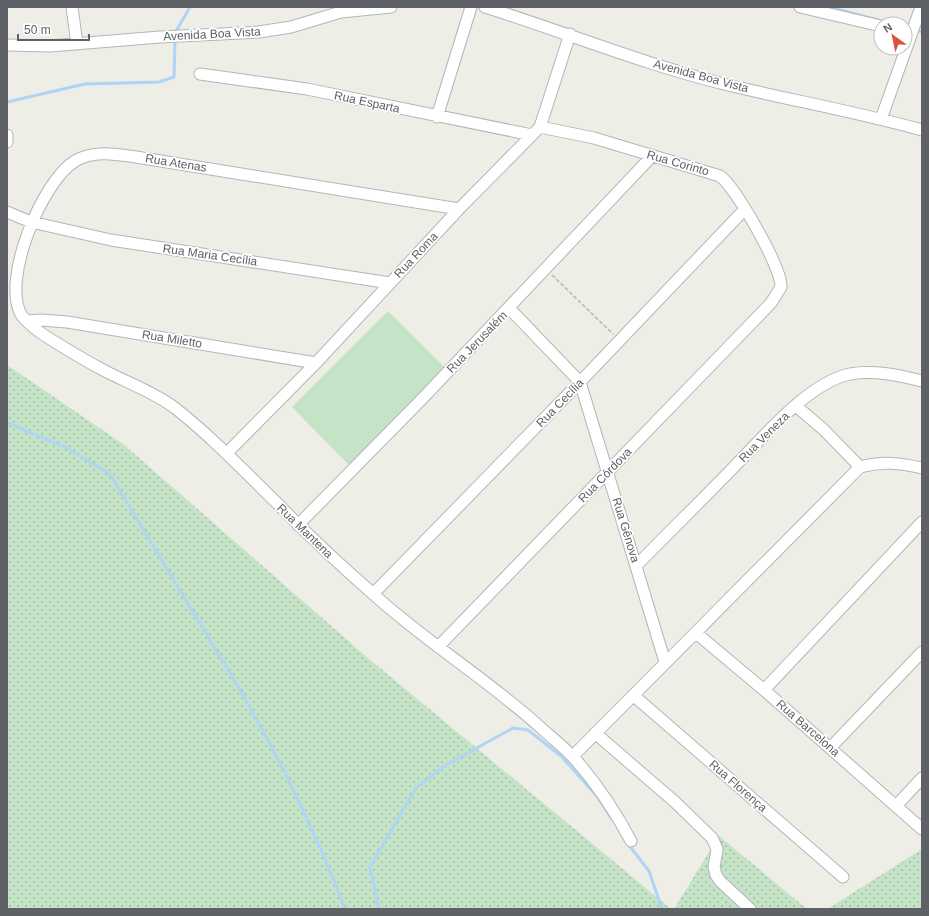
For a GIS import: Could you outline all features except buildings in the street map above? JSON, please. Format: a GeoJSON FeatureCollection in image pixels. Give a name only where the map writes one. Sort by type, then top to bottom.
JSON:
{"type":"FeatureCollection","features":[{"type":"Feature","properties":{"kind":"street"},"geometry":{"type":"LineString","coordinates":[[72,7],[77,44]]}},
{"type":"Feature","properties":{"kind":"street","name":"Avenida Boa Vista"},"geometry":{"type":"LineString","coordinates":[[7,45],[50,46],[160,37],[259,32],[291,27],[341,12],[391,7]]}},
{"type":"Feature","properties":{"kind":"street"},"geometry":{"type":"LineString","coordinates":[[438,117],[471,7]]}},
{"type":"Feature","properties":{"kind":"street","name":"Avenida Boa Vista"},"geometry":{"type":"LineString","coordinates":[[484,7],[570,34],[652,63],[724,84],[881,119],[922,130]]}},
{"type":"Feature","properties":{"kind":"street"},"geometry":{"type":"LineString","coordinates":[[800,7],[873,24]]}},
{"type":"Feature","properties":{"kind":"street"},"geometry":{"type":"LineString","coordinates":[[913,34],[921,7]]}},
{"type":"Feature","properties":{"kind":"street","name":"Rua Roma"},"geometry":{"type":"LineString","coordinates":[[226,453],[316,362],[459,209],[540,126],[570,34]]}},
{"type":"Feature","properties":{"kind":"street"},"geometry":{"type":"LineString","coordinates":[[881,119],[905,56]]}},
{"type":"Feature","properties":{"kind":"street","name":"Rua Esparta"},"geometry":{"type":"LineString","coordinates":[[200,74],[307,89],[532,135]]}},
{"type":"Feature","properties":{"kind":"street","name":"Rua Corinto"},"geometry":{"type":"LineString","coordinates":[[540,126],[594,138],[720,176],[734,190],[780,276],[781,287],[771,303]]}},
{"type":"Feature","properties":{"kind":"street","name":"Rua Atenas"},"geometry":{"type":"LineString","coordinates":[[28,322],[17,308],[14,280],[18,255],[31,222],[47,192],[63,171],[75,161],[100,153],[136,157],[459,209]]}},
{"type":"Feature","properties":{"kind":"street","name":"Rua Jerusalém"},"geometry":{"type":"LineString","coordinates":[[298,525],[509,308],[652,156]]}},
{"type":"Feature","properties":{"kind":"street","name":"Rua Cecília"},"geometry":{"type":"LineString","coordinates":[[373,594],[580,382],[745,209]]}},
{"type":"Feature","properties":{"kind":"street","name":"Rua Maria Cecília"},"geometry":{"type":"LineString","coordinates":[[7,212],[31,222],[111,240],[390,284]]}},
{"type":"Feature","properties":{"kind":"street","name":"Rua Córdova"},"geometry":{"type":"LineString","coordinates":[[438,647],[771,303]]}},
{"type":"Feature","properties":{"kind":"street","name":"Rua Gênova"},"geometry":{"type":"LineString","coordinates":[[509,308],[580,382],[666,662]]}},
{"type":"Feature","properties":{"kind":"street","name":"Rua Miletto"},"geometry":{"type":"LineString","coordinates":[[28,322],[40,320],[67,322],[316,362]]}},
{"type":"Feature","properties":{"kind":"street","name":"Rua Mantena"},"geometry":{"type":"LineString","coordinates":[[28,322],[43,335],[74,354],[163,399],[226,453],[298,525],[373,594],[438,647],[512,701],[573,756],[611,805],[631,841]]}},
{"type":"Feature","properties":{"kind":"street","name":"Rua Veneza"},"geometry":{"type":"LineString","coordinates":[[637,565],[796,406],[823,386],[849,374],[869,372],[895,374],[922,381]]}},
{"type":"Feature","properties":{"kind":"street"},"geometry":{"type":"LineString","coordinates":[[796,406],[823,429],[860,467]]}},
{"type":"Feature","properties":{"kind":"street"},"geometry":{"type":"LineString","coordinates":[[573,756],[860,467],[882,462],[893,462],[922,468]]}},
{"type":"Feature","properties":{"kind":"street"},"geometry":{"type":"LineString","coordinates":[[764,690],[922,522]]}},
{"type":"Feature","properties":{"kind":"street","name":"Rua Barcelona"},"geometry":{"type":"LineString","coordinates":[[696,633],[764,690],[919,827]]}},
{"type":"Feature","properties":{"kind":"street"},"geometry":{"type":"LineString","coordinates":[[830,748],[922,652]]}},
{"type":"Feature","properties":{"kind":"street","name":"Rua Florença"},"geometry":{"type":"LineString","coordinates":[[633,694],[843,877]]}},
{"type":"Feature","properties":{"kind":"street"},"geometry":{"type":"LineString","coordinates":[[595,734],[674,802],[712,838],[717,849],[714,867],[716,875],[720,881],[750,909]]}},
{"type":"Feature","properties":{"kind":"street"},"geometry":{"type":"LineString","coordinates":[[896,806],[922,778]]}},
{"type":"Feature","properties":{"kind":"path"},"geometry":{"type":"LineString","coordinates":[[545,268],[620,340]]}},
{"type":"Feature","properties":{"kind":"green space"},"geometry":{"type":"Polygon","coordinates":[[[388,311],[446,369],[349,465],[292,407],[388,311]]]}},
{"type":"Feature","properties":{"kind":"green space"},"geometry":{"type":"Polygon","coordinates":[[[7,365],[123,444],[369,659],[671,909],[7,909],[7,365]]]}},
{"type":"Feature","properties":{"kind":"green space"},"geometry":{"type":"Polygon","coordinates":[[[719,836],[807,909],[674,909],[719,836]]]}},
{"type":"Feature","properties":{"kind":"green space"},"geometry":{"type":"Polygon","coordinates":[[[922,849],[922,909],[828,909],[834,905],[922,849]]]}},
{"type":"Feature","properties":{"kind":"waterway"},"geometry":{"type":"LineString","coordinates":[[175,33],[190,7]]}},
{"type":"Feature","properties":{"kind":"waterway"},"geometry":{"type":"LineString","coordinates":[[829,7],[873,19]]}},
{"type":"Feature","properties":{"kind":"waterway"},"geometry":{"type":"LineString","coordinates":[[913,29],[922,32]]}},
{"type":"Feature","properties":{"kind":"waterway"},"geometry":{"type":"LineString","coordinates":[[7,102],[85,84],[159,82],[174,77],[175,39]]}},
{"type":"Feature","properties":{"kind":"waterway"},"geometry":{"type":"LineString","coordinates":[[7,423],[65,447],[107,472],[111,476],[242,693],[285,772],[322,852],[345,909]]}},
{"type":"Feature","properties":{"kind":"waterway"},"geometry":{"type":"LineString","coordinates":[[379,909],[370,867],[416,788],[446,765],[513,728],[528,730],[561,756],[596,795],[612,819]]}},
{"type":"Feature","properties":{"kind":"waterway"},"geometry":{"type":"LineString","coordinates":[[628,844],[649,871],[662,909]]}}]}
